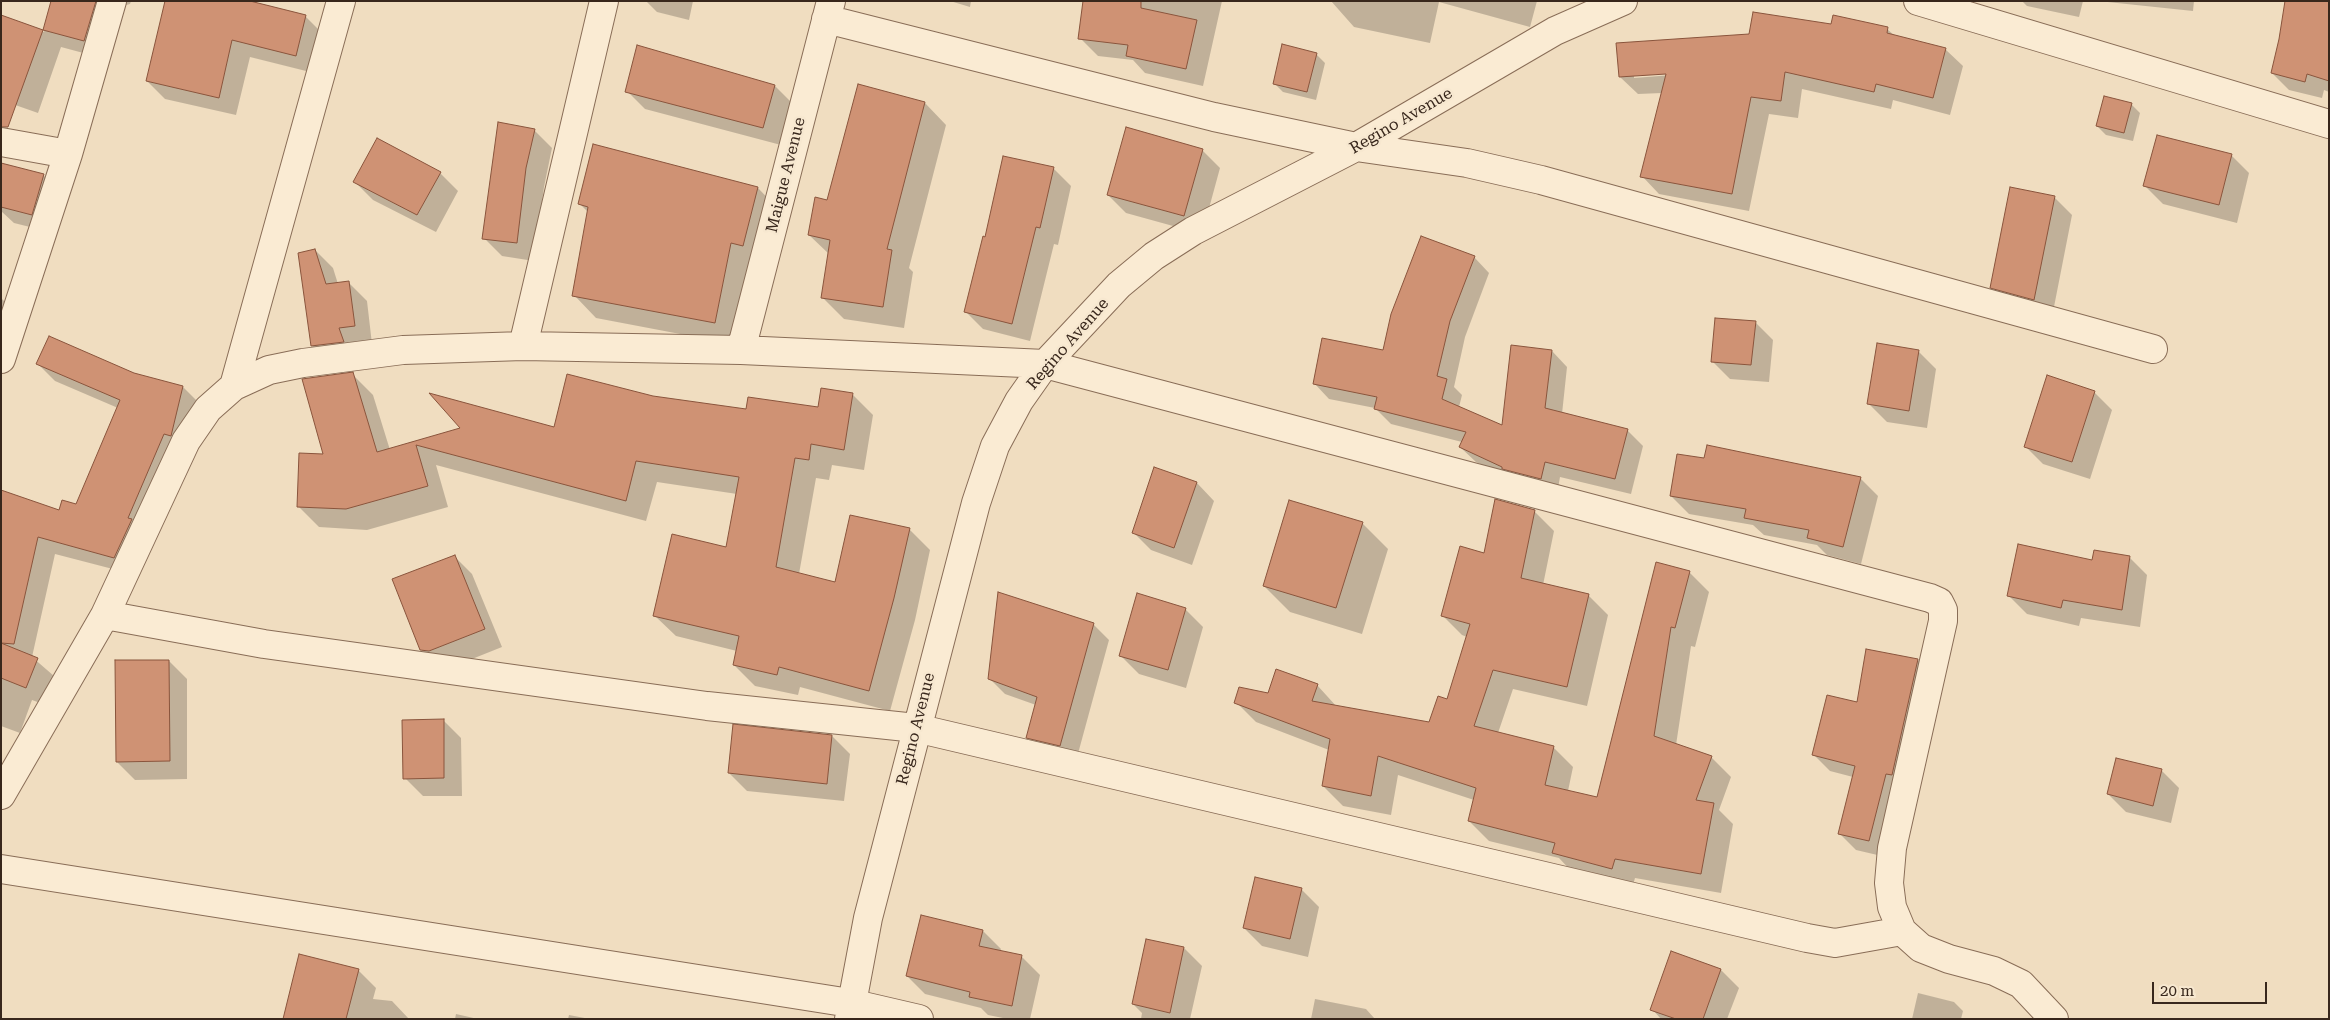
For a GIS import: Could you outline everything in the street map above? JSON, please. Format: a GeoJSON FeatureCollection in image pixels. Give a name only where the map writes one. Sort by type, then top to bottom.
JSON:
{"type":"FeatureCollection","features":[{"type":"Feature","properties":{"kind":"street"},"geometry":{"type":"LineString","coordinates":[[1,359],[68,154],[112,1]]}},
{"type":"Feature","properties":{"kind":"street"},"geometry":{"type":"LineString","coordinates":[[234,386],[341,1]]}},
{"type":"Feature","properties":{"kind":"street"},"geometry":{"type":"LineString","coordinates":[[523,346],[604,1]]}},
{"type":"Feature","properties":{"kind":"street","name":"Regino Avenue"},"geometry":{"type":"LineString","coordinates":[[850,1011],[868,918],[976,503],[995,446],[1019,401],[1045,364],[1119,285],[1154,256],[1193,231],[1356,147],[1555,31],[1623,1]]}},
{"type":"Feature","properties":{"kind":"street"},"geometry":{"type":"LineString","coordinates":[[1918,1],[2329,124]]}},
{"type":"Feature","properties":{"kind":"street"},"geometry":{"type":"LineString","coordinates":[[828,10],[1214,117],[1356,147],[1467,164],[1541,180],[2153,349]]}},
{"type":"Feature","properties":{"kind":"street","name":"Maigue Avenue"},"geometry":{"type":"LineString","coordinates":[[741,350],[828,10]]}},
{"type":"Feature","properties":{"kind":"street"},"geometry":{"type":"LineString","coordinates":[[1,142],[68,154]]}},
{"type":"Feature","properties":{"kind":"street"},"geometry":{"type":"LineString","coordinates":[[1,795],[105,615],[186,441],[208,410],[234,386],[270,370],[303,363],[403,350],[523,346],[741,350],[1045,364],[1930,598],[1938,602],[1943,610],[1943,621],[1892,848],[1889,883],[1892,907],[1902,930],[1921,948],[1994,970],[2021,984],[2054,1019]]}},
{"type":"Feature","properties":{"kind":"street"},"geometry":{"type":"LineString","coordinates":[[105,615],[264,644],[707,706],[916,728],[1808,938],[1835,942],[1902,930]]}},
{"type":"Feature","properties":{"kind":"street"},"geometry":{"type":"LineString","coordinates":[[1,869],[850,1011],[919,1019]]}},
{"type":"Feature","properties":{"kind":"building"},"geometry":{"type":"Polygon","coordinates":[[[51,1],[96,1],[84,41],[43,30],[51,1]]]}},
{"type":"Feature","properties":{"kind":"building"},"geometry":{"type":"Polygon","coordinates":[[[165,1],[250,1],[306,15],[296,56],[232,40],[219,98],[146,81],[165,1]]]}},
{"type":"Feature","properties":{"kind":"building"},"geometry":{"type":"Polygon","coordinates":[[[1083,1],[1141,1],[1141,8],[1197,20],[1186,69],[1126,56],[1128,45],[1078,39],[1083,1]]]}},
{"type":"Feature","properties":{"kind":"building"},"geometry":{"type":"Polygon","coordinates":[[[2285,1],[2329,1],[2329,81],[2307,74],[2305,82],[2271,73],[2285,1]]]}},
{"type":"Feature","properties":{"kind":"building"},"geometry":{"type":"Polygon","coordinates":[[[1753,12],[1831,24],[1833,15],[1888,27],[1887,33],[1946,48],[1933,98],[1876,84],[1874,92],[1785,72],[1781,101],[1751,97],[1732,194],[1640,177],[1666,74],[1619,77],[1616,43],[1749,34],[1753,12]]]}},
{"type":"Feature","properties":{"kind":"building"},"geometry":{"type":"Polygon","coordinates":[[[1,15],[43,30],[8,127],[1,127],[1,15]]]}},
{"type":"Feature","properties":{"kind":"building"},"geometry":{"type":"Polygon","coordinates":[[[1282,44],[1317,53],[1307,92],[1273,84],[1282,44]]]}},
{"type":"Feature","properties":{"kind":"building"},"geometry":{"type":"Polygon","coordinates":[[[637,45],[775,85],[763,128],[625,92],[637,45]]]}},
{"type":"Feature","properties":{"kind":"building"},"geometry":{"type":"Polygon","coordinates":[[[858,84],[925,102],[887,249],[892,250],[883,307],[821,298],[830,240],[808,235],[815,197],[827,200],[858,84]]]}},
{"type":"Feature","properties":{"kind":"building"},"geometry":{"type":"Polygon","coordinates":[[[2104,96],[2132,103],[2124,133],[2096,126],[2104,96]]]}},
{"type":"Feature","properties":{"kind":"building"},"geometry":{"type":"Polygon","coordinates":[[[498,122],[535,129],[526,168],[517,243],[482,239],[498,122]]]}},
{"type":"Feature","properties":{"kind":"building"},"geometry":{"type":"Polygon","coordinates":[[[1126,127],[1203,149],[1184,216],[1107,195],[1126,127]]]}},
{"type":"Feature","properties":{"kind":"building"},"geometry":{"type":"Polygon","coordinates":[[[2157,135],[2232,154],[2219,205],[2143,186],[2157,135]]]}},
{"type":"Feature","properties":{"kind":"building"},"geometry":{"type":"Polygon","coordinates":[[[377,138],[441,172],[417,215],[353,182],[377,138]]]}},
{"type":"Feature","properties":{"kind":"building"},"geometry":{"type":"Polygon","coordinates":[[[593,144],[758,187],[743,246],[731,243],[715,323],[572,296],[588,207],[578,204],[593,144]]]}},
{"type":"Feature","properties":{"kind":"building"},"geometry":{"type":"Polygon","coordinates":[[[1003,156],[1054,167],[1040,228],[1036,227],[1012,324],[964,312],[983,236],[985,237],[1003,156]]]}},
{"type":"Feature","properties":{"kind":"building"},"geometry":{"type":"Polygon","coordinates":[[[1,163],[44,174],[32,215],[1,207],[1,163]]]}},
{"type":"Feature","properties":{"kind":"building"},"geometry":{"type":"Polygon","coordinates":[[[2010,187],[2055,196],[2034,300],[1990,288],[2010,187]]]}},
{"type":"Feature","properties":{"kind":"building"},"geometry":{"type":"Polygon","coordinates":[[[1421,236],[1475,256],[1450,321],[1437,376],[1447,379],[1442,399],[1502,425],[1511,345],[1552,350],[1545,408],[1628,429],[1615,479],[1545,462],[1541,479],[1502,469],[1502,467],[1459,447],[1466,432],[1374,409],[1377,397],[1313,384],[1322,338],[1383,350],[1391,314],[1421,236]]]}},
{"type":"Feature","properties":{"kind":"building"},"geometry":{"type":"Polygon","coordinates":[[[315,249],[326,284],[349,281],[355,326],[339,328],[344,342],[311,346],[298,253],[315,249]]]}},
{"type":"Feature","properties":{"kind":"building"},"geometry":{"type":"Polygon","coordinates":[[[1715,318],[1756,321],[1751,365],[1711,362],[1715,318]]]}},
{"type":"Feature","properties":{"kind":"building"},"geometry":{"type":"Polygon","coordinates":[[[49,336],[134,373],[183,386],[171,436],[164,434],[128,518],[132,519],[114,558],[38,537],[14,644],[1,643],[1,490],[59,510],[62,500],[76,504],[120,400],[36,364],[49,336]]]}},
{"type":"Feature","properties":{"kind":"building"},"geometry":{"type":"Polygon","coordinates":[[[1877,343],[1919,350],[1909,411],[1867,404],[1877,343]]]}},
{"type":"Feature","properties":{"kind":"building"},"geometry":{"type":"Polygon","coordinates":[[[353,372],[377,452],[460,428],[429,393],[554,427],[567,374],[653,396],[746,409],[748,397],[818,407],[821,388],[853,393],[844,450],[811,444],[809,460],[795,458],[776,567],[835,582],[850,515],[910,528],[894,598],[869,691],[779,667],[777,675],[733,665],[739,636],[653,616],[672,534],[726,547],[739,477],[636,461],[626,501],[416,445],[428,486],[346,509],[297,507],[299,453],[323,454],[302,379],[353,372]]]}},
{"type":"Feature","properties":{"kind":"building"},"geometry":{"type":"Polygon","coordinates":[[[2047,375],[2095,391],[2072,462],[2024,447],[2047,375]]]}},
{"type":"Feature","properties":{"kind":"building"},"geometry":{"type":"Polygon","coordinates":[[[1707,445],[1861,477],[1843,547],[1807,538],[1809,530],[1744,518],[1746,509],[1670,496],[1677,454],[1704,458],[1707,445]]]}},
{"type":"Feature","properties":{"kind":"building"},"geometry":{"type":"Polygon","coordinates":[[[1154,467],[1197,482],[1174,548],[1132,533],[1154,467]]]}},
{"type":"Feature","properties":{"kind":"building"},"geometry":{"type":"Polygon","coordinates":[[[1495,499],[1535,510],[1521,578],[1589,594],[1567,687],[1493,670],[1474,726],[1554,746],[1545,785],[1597,797],[1656,562],[1690,571],[1675,628],[1671,627],[1654,736],[1712,756],[1696,800],[1714,803],[1701,874],[1615,859],[1612,869],[1552,853],[1555,843],[1468,821],[1476,788],[1378,756],[1371,796],[1322,786],[1330,739],[1234,703],[1239,687],[1268,693],[1276,669],[1318,684],[1312,701],[1429,722],[1438,696],[1447,699],[1470,624],[1441,616],[1460,546],[1484,553],[1495,499]]]}},
{"type":"Feature","properties":{"kind":"building"},"geometry":{"type":"Polygon","coordinates":[[[1289,500],[1363,522],[1336,608],[1263,586],[1289,500]]]}},
{"type":"Feature","properties":{"kind":"building"},"geometry":{"type":"Polygon","coordinates":[[[2018,544],[2092,560],[2094,550],[2130,556],[2122,610],[2063,600],[2061,608],[2007,596],[2018,544]]]}},
{"type":"Feature","properties":{"kind":"building"},"geometry":{"type":"Polygon","coordinates":[[[455,555],[485,629],[429,651],[420,650],[392,579],[455,555]]]}},
{"type":"Feature","properties":{"kind":"building"},"geometry":{"type":"Polygon","coordinates":[[[998,592],[1094,623],[1060,746],[1026,738],[1037,697],[988,679],[998,592]]]}},
{"type":"Feature","properties":{"kind":"building"},"geometry":{"type":"Polygon","coordinates":[[[1137,593],[1186,608],[1168,670],[1119,656],[1137,593]]]}},
{"type":"Feature","properties":{"kind":"building"},"geometry":{"type":"Polygon","coordinates":[[[1,643],[38,658],[26,688],[1,678],[1,643]]]}},
{"type":"Feature","properties":{"kind":"building"},"geometry":{"type":"Polygon","coordinates":[[[1866,649],[1918,659],[1892,775],[1886,774],[1869,841],[1838,834],[1855,766],[1812,755],[1827,695],[1857,702],[1866,649]]]}},
{"type":"Feature","properties":{"kind":"building"},"geometry":{"type":"Polygon","coordinates":[[[115,660],[169,660],[170,761],[116,762],[115,660]]]}},
{"type":"Feature","properties":{"kind":"building"},"geometry":{"type":"Polygon","coordinates":[[[444,719],[444,778],[403,779],[402,720],[444,719]]]}},
{"type":"Feature","properties":{"kind":"building"},"geometry":{"type":"Polygon","coordinates":[[[733,724],[832,735],[827,784],[728,773],[733,724]]]}},
{"type":"Feature","properties":{"kind":"building"},"geometry":{"type":"Polygon","coordinates":[[[2116,758],[2162,769],[2153,806],[2107,794],[2116,758]]]}},
{"type":"Feature","properties":{"kind":"building"},"geometry":{"type":"Polygon","coordinates":[[[1255,877],[1302,888],[1290,939],[1243,928],[1255,877]]]}},
{"type":"Feature","properties":{"kind":"building"},"geometry":{"type":"Polygon","coordinates":[[[921,915],[983,930],[979,946],[1022,955],[1012,1006],[969,997],[970,992],[906,976],[921,915]]]}},
{"type":"Feature","properties":{"kind":"building"},"geometry":{"type":"Polygon","coordinates":[[[1146,939],[1184,947],[1170,1013],[1132,1004],[1146,939]]]}},
{"type":"Feature","properties":{"kind":"building"},"geometry":{"type":"Polygon","coordinates":[[[1671,951],[1721,969],[1703,1019],[1676,1019],[1650,1010],[1671,951]]]}},
{"type":"Feature","properties":{"kind":"building"},"geometry":{"type":"Polygon","coordinates":[[[299,954],[359,969],[346,1019],[283,1019],[299,954]]]}}]}
